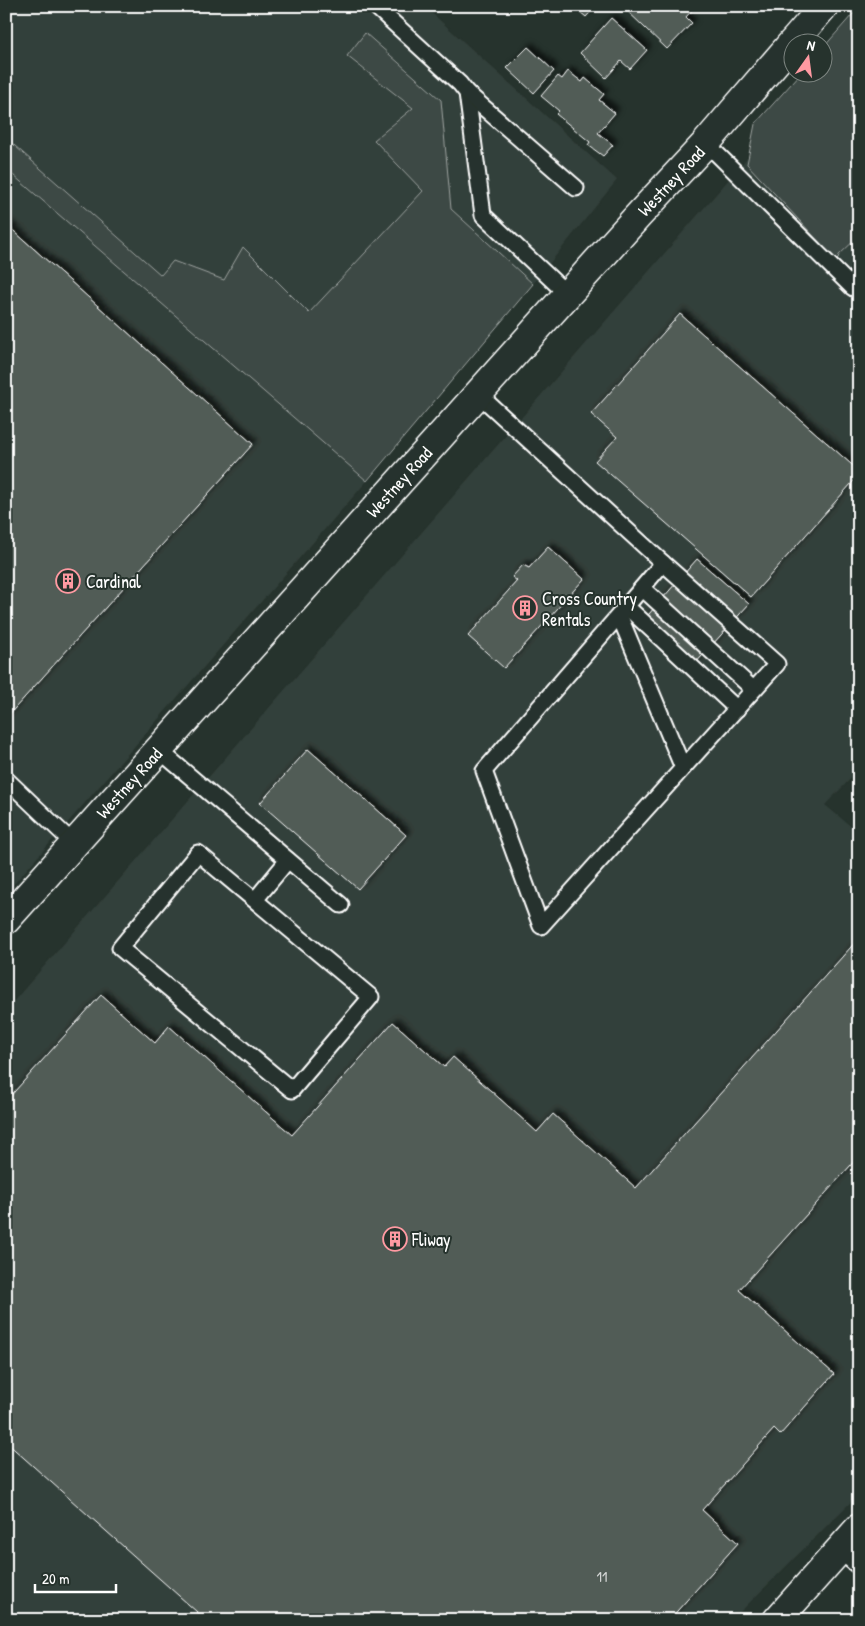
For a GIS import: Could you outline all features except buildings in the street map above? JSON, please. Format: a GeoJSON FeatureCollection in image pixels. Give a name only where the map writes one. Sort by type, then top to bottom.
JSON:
{"type":"FeatureCollection","features":[{"type":"Feature","properties":{"kind":"street","name":"Westney Road"},"geometry":{"type":"LineString","coordinates":[[802,32],[824,6]]}},
{"type":"Feature","properties":{"kind":"street","name":"Westney Road"},"geometry":{"type":"LineString","coordinates":[[6,920],[567,294],[706,144],[782,56]]}},
{"type":"Feature","properties":{"kind":"street"},"geometry":{"type":"LineString","coordinates":[[777,1620],[849,1558],[859,1528]]}},
{"type":"Feature","properties":{"kind":"lane"},"geometry":{"type":"LineString","coordinates":[[375,6],[460,84],[467,93],[576,188]]}},
{"type":"Feature","properties":{"kind":"lane"},"geometry":{"type":"LineString","coordinates":[[467,93],[483,215],[567,294]]}},
{"type":"Feature","properties":{"kind":"lane"},"geometry":{"type":"LineString","coordinates":[[706,144],[853,288],[859,282]]}},
{"type":"Feature","properties":{"kind":"lane"},"geometry":{"type":"LineString","coordinates":[[478,394],[777,664],[541,926],[484,771],[663,563]]}},
{"type":"Feature","properties":{"kind":"lane"},"geometry":{"type":"LineString","coordinates":[[642,588],[753,689]]}},
{"type":"Feature","properties":{"kind":"lane"},"geometry":{"type":"LineString","coordinates":[[623,610],[737,709]]}},
{"type":"Feature","properties":{"kind":"lane"},"geometry":{"type":"LineString","coordinates":[[623,610],[683,768]]}},
{"type":"Feature","properties":{"kind":"lane"},"geometry":{"type":"LineString","coordinates":[[159,750],[341,905]]}},
{"type":"Feature","properties":{"kind":"lane"},"geometry":{"type":"LineString","coordinates":[[6,780],[74,844]]}},
{"type":"Feature","properties":{"kind":"lane"},"geometry":{"type":"LineString","coordinates":[[198,854],[254,900],[370,997],[292,1090],[120,948],[198,854]]}},
{"type":"Feature","properties":{"kind":"lane"},"geometry":{"type":"LineString","coordinates":[[254,900],[288,860]]}},
{"type":"Feature","properties":{"kind":"shaded area"},"geometry":{"type":"Polygon","coordinates":[[[6,6],[424,6],[617,180],[533,284],[367,481],[6,893],[6,6]]]}},
{"type":"Feature","properties":{"kind":"shaded area"},"geometry":{"type":"Polygon","coordinates":[[[859,7],[859,236],[839,255],[837,261],[747,164],[755,124],[793,82],[832,82],[832,38],[859,7]]]}},
{"type":"Feature","properties":{"kind":"shaded area"},"geometry":{"type":"Polygon","coordinates":[[[859,27],[859,770],[825,805],[859,833],[859,1494],[732,1620],[6,1620],[6,1010],[812,82],[832,82],[832,60],[859,27]]]}},
{"type":"Feature","properties":{"kind":"shaded area"},"geometry":{"type":"Polygon","coordinates":[[[365,33],[441,100],[451,209],[533,284],[367,481],[6,169],[6,138],[161,275],[173,261],[224,280],[243,247],[309,313],[423,191],[374,140],[413,108],[347,56],[365,33]]]}},
{"type":"Feature","properties":{"kind":"place","name":"Cardinal"},"geometry":{"type":"Point","coordinates":[68,581]}},
{"type":"Feature","properties":{"kind":"place","name":"Cross Country Rentals"},"geometry":{"type":"Point","coordinates":[525,608]}},
{"type":"Feature","properties":{"kind":"place","name":"Fliway"},"geometry":{"type":"Point","coordinates":[395,1239]}}]}
